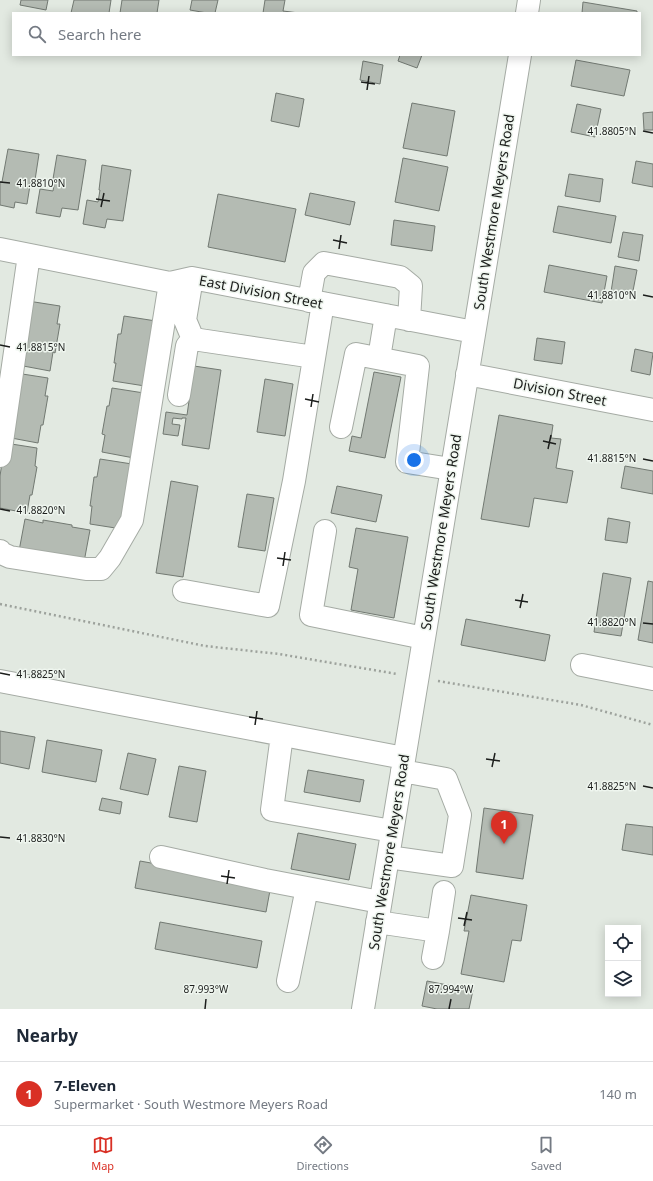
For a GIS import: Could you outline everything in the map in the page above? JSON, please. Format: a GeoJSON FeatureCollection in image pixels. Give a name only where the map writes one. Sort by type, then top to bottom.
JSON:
{"type":"FeatureCollection","features":[{"type":"Feature","properties":{"kind":"street"},"geometry":{"type":"LineString","coordinates":[[527,12],[529,0]]}},
{"type":"Feature","properties":{"kind":"street","name":"South Westmore Meyers Road"},"geometry":{"type":"LineString","coordinates":[[363,1009],[520,56]]}},
{"type":"Feature","properties":{"kind":"street","name":"East Division Street"},"geometry":{"type":"LineString","coordinates":[[0,250],[170,283],[192,278],[474,332]]}},
{"type":"Feature","properties":{"kind":"street"},"geometry":{"type":"LineString","coordinates":[[0,456],[29,255]]}},
{"type":"Feature","properties":{"kind":"street"},"geometry":{"type":"LineString","coordinates":[[184,592],[268,606],[294,481],[314,357],[316,302],[314,273],[324,263],[400,277],[411,286],[409,320]]}},
{"type":"Feature","properties":{"kind":"street"},"geometry":{"type":"LineString","coordinates":[[192,278],[185,320],[193,339]]}},
{"type":"Feature","properties":{"kind":"street"},"geometry":{"type":"LineString","coordinates":[[0,551],[1,553],[10,556],[86,569],[101,569],[110,558],[132,520],[170,283]]}},
{"type":"Feature","properties":{"kind":"street"},"geometry":{"type":"LineString","coordinates":[[379,358],[386,315]]}},
{"type":"Feature","properties":{"kind":"street"},"geometry":{"type":"LineString","coordinates":[[193,339],[314,357]]}},
{"type":"Feature","properties":{"kind":"street"},"geometry":{"type":"LineString","coordinates":[[179,395],[187,346],[193,339]]}},
{"type":"Feature","properties":{"kind":"street"},"geometry":{"type":"LineString","coordinates":[[341,427],[356,354],[418,366],[407,462],[451,469]]}},
{"type":"Feature","properties":{"kind":"street","name":"Division Street"},"geometry":{"type":"LineString","coordinates":[[467,374],[653,410]]}},
{"type":"Feature","properties":{"kind":"street"},"geometry":{"type":"LineString","coordinates":[[325,531],[311,615],[424,638]]}},
{"type":"Feature","properties":{"kind":"street"},"geometry":{"type":"LineString","coordinates":[[582,665],[653,679]]}},
{"type":"Feature","properties":{"kind":"street"},"geometry":{"type":"LineString","coordinates":[[0,681],[282,735],[403,765],[446,778],[460,815],[452,866],[388,857]]}},
{"type":"Feature","properties":{"kind":"street"},"geometry":{"type":"LineString","coordinates":[[282,735],[272,810],[392,831]]}},
{"type":"Feature","properties":{"kind":"street"},"geometry":{"type":"LineString","coordinates":[[162,857],[307,888],[438,931]]}},
{"type":"Feature","properties":{"kind":"street"},"geometry":{"type":"LineString","coordinates":[[288,981],[307,888]]}},
{"type":"Feature","properties":{"kind":"street"},"geometry":{"type":"LineString","coordinates":[[433,958],[444,892]]}},
{"type":"Feature","properties":{"kind":"path"},"geometry":{"type":"LineString","coordinates":[[0,604],[205,646],[279,654],[396,674]]}},
{"type":"Feature","properties":{"kind":"path"},"geometry":{"type":"LineString","coordinates":[[440,682],[581,705],[653,726]]}},
{"type":"Feature","properties":{"kind":"building"},"geometry":{"type":"Polygon","coordinates":[[[21,0],[48,0],[46,10],[20,5],[21,0]]]}},
{"type":"Feature","properties":{"kind":"building"},"geometry":{"type":"Polygon","coordinates":[[[74,0],[111,0],[109,12],[71,12],[74,0]]]}},
{"type":"Feature","properties":{"kind":"building"},"geometry":{"type":"Polygon","coordinates":[[[122,0],[159,0],[157,12],[120,12],[122,0]]]}},
{"type":"Feature","properties":{"kind":"building"},"geometry":{"type":"Polygon","coordinates":[[[192,0],[218,0],[215,12],[190,10],[192,0]]]}},
{"type":"Feature","properties":{"kind":"building"},"geometry":{"type":"Polygon","coordinates":[[[265,0],[285,0],[283,11],[291,12],[263,12],[265,0]]]}},
{"type":"Feature","properties":{"kind":"building"},"geometry":{"type":"Polygon","coordinates":[[[583,2],[637,11],[637,12],[582,12],[583,2]]]}},
{"type":"Feature","properties":{"kind":"building"},"geometry":{"type":"Polygon","coordinates":[[[400,56],[422,56],[417,68],[398,61],[400,56]]]}},
{"type":"Feature","properties":{"kind":"building"},"geometry":{"type":"Polygon","coordinates":[[[576,60],[630,70],[624,96],[571,86],[576,60]]]}},
{"type":"Feature","properties":{"kind":"building"},"geometry":{"type":"Polygon","coordinates":[[[363,61],[383,65],[380,84],[360,80],[363,61]]]}},
{"type":"Feature","properties":{"kind":"building"},"geometry":{"type":"Polygon","coordinates":[[[276,93],[304,99],[299,127],[271,121],[276,93]]]}},
{"type":"Feature","properties":{"kind":"building"},"geometry":{"type":"Polygon","coordinates":[[[412,103],[455,111],[447,156],[403,148],[412,103]]]}},
{"type":"Feature","properties":{"kind":"building"},"geometry":{"type":"Polygon","coordinates":[[[577,104],[601,109],[595,137],[571,132],[577,104]]]}},
{"type":"Feature","properties":{"kind":"building"},"geometry":{"type":"Polygon","coordinates":[[[653,112],[653,130],[644,130],[643,113],[653,112]]]}},
{"type":"Feature","properties":{"kind":"building"},"geometry":{"type":"Polygon","coordinates":[[[8,149],[39,154],[35,180],[31,179],[27,204],[15,202],[14,208],[0,205],[0,182],[2,182],[8,149]]]}},
{"type":"Feature","properties":{"kind":"building"},"geometry":{"type":"Polygon","coordinates":[[[57,155],[86,160],[78,210],[62,208],[60,217],[36,213],[40,189],[53,191],[55,180],[53,179],[57,155]]]}},
{"type":"Feature","properties":{"kind":"building"},"geometry":{"type":"Polygon","coordinates":[[[403,158],[448,167],[439,211],[395,202],[403,158]]]}},
{"type":"Feature","properties":{"kind":"building"},"geometry":{"type":"Polygon","coordinates":[[[636,161],[653,164],[653,187],[632,183],[636,161]]]}},
{"type":"Feature","properties":{"kind":"building"},"geometry":{"type":"Polygon","coordinates":[[[102,165],[131,170],[123,221],[107,219],[105,228],[83,224],[87,200],[98,202],[102,165]]]}},
{"type":"Feature","properties":{"kind":"building"},"geometry":{"type":"Polygon","coordinates":[[[569,174],[603,179],[600,202],[565,196],[569,174]]]}},
{"type":"Feature","properties":{"kind":"building"},"geometry":{"type":"Polygon","coordinates":[[[310,193],[355,202],[350,225],[305,215],[310,193]]]}},
{"type":"Feature","properties":{"kind":"building"},"geometry":{"type":"Polygon","coordinates":[[[218,194],[296,209],[285,262],[208,247],[218,194]]]}},
{"type":"Feature","properties":{"kind":"building"},"geometry":{"type":"Polygon","coordinates":[[[558,206],[616,216],[611,243],[553,232],[558,206]]]}},
{"type":"Feature","properties":{"kind":"building"},"geometry":{"type":"Polygon","coordinates":[[[394,220],[435,226],[432,251],[391,245],[394,220]]]}},
{"type":"Feature","properties":{"kind":"building"},"geometry":{"type":"Polygon","coordinates":[[[623,232],[643,235],[639,261],[618,257],[623,232]]]}},
{"type":"Feature","properties":{"kind":"building"},"geometry":{"type":"Polygon","coordinates":[[[549,265],[607,276],[602,303],[544,292],[549,265]]]}},
{"type":"Feature","properties":{"kind":"building"},"geometry":{"type":"Polygon","coordinates":[[[615,266],[637,270],[632,296],[611,292],[615,266]]]}},
{"type":"Feature","properties":{"kind":"building"},"geometry":{"type":"Polygon","coordinates":[[[28,301],[60,306],[57,324],[60,324],[50,371],[18,365],[28,301]]]}},
{"type":"Feature","properties":{"kind":"building"},"geometry":{"type":"Polygon","coordinates":[[[124,316],[156,321],[145,386],[113,381],[118,334],[121,334],[124,316]]]}},
{"type":"Feature","properties":{"kind":"building"},"geometry":{"type":"Polygon","coordinates":[[[537,338],[565,342],[562,364],[534,360],[537,338]]]}},
{"type":"Feature","properties":{"kind":"building"},"geometry":{"type":"Polygon","coordinates":[[[635,349],[653,353],[650,375],[631,371],[635,349]]]}},
{"type":"Feature","properties":{"kind":"building"},"geometry":{"type":"Polygon","coordinates":[[[194,366],[221,370],[209,449],[182,445],[186,418],[173,418],[172,424],[180,425],[178,436],[163,434],[166,412],[187,415],[194,366]]]}},
{"type":"Feature","properties":{"kind":"building"},"geometry":{"type":"Polygon","coordinates":[[[374,372],[401,377],[385,458],[349,451],[352,436],[361,438],[374,372]]]}},
{"type":"Feature","properties":{"kind":"building"},"geometry":{"type":"Polygon","coordinates":[[[16,373],[48,378],[45,396],[48,396],[38,443],[6,437],[16,373]]]}},
{"type":"Feature","properties":{"kind":"building"},"geometry":{"type":"Polygon","coordinates":[[[265,379],[293,384],[285,436],[257,432],[265,379]]]}},
{"type":"Feature","properties":{"kind":"building"},"geometry":{"type":"Polygon","coordinates":[[[112,388],[144,393],[134,458],[102,452],[105,435],[102,434],[112,388]]]}},
{"type":"Feature","properties":{"kind":"building"},"geometry":{"type":"Polygon","coordinates":[[[499,415],[553,425],[551,438],[561,439],[556,468],[573,471],[567,503],[534,498],[529,527],[481,519],[499,415]]]}},
{"type":"Feature","properties":{"kind":"building"},"geometry":{"type":"Polygon","coordinates":[[[5,443],[37,448],[35,466],[37,467],[27,513],[0,508],[0,476],[5,443]]]}},
{"type":"Feature","properties":{"kind":"building"},"geometry":{"type":"Polygon","coordinates":[[[100,459],[132,464],[122,529],[90,524],[92,506],[90,506],[94,477],[97,477],[100,459]]]}},
{"type":"Feature","properties":{"kind":"building"},"geometry":{"type":"Polygon","coordinates":[[[625,466],[653,471],[653,494],[621,488],[625,466]]]}},
{"type":"Feature","properties":{"kind":"building"},"geometry":{"type":"Polygon","coordinates":[[[171,481],[198,486],[183,577],[156,573],[171,481]]]}},
{"type":"Feature","properties":{"kind":"building"},"geometry":{"type":"Polygon","coordinates":[[[337,486],[382,495],[376,522],[331,513],[337,486]]]}},
{"type":"Feature","properties":{"kind":"building"},"geometry":{"type":"Polygon","coordinates":[[[247,494],[274,498],[265,551],[238,547],[247,494]]]}},
{"type":"Feature","properties":{"kind":"building"},"geometry":{"type":"Polygon","coordinates":[[[608,518],[630,522],[627,543],[605,540],[608,518]]]}},
{"type":"Feature","properties":{"kind":"building"},"geometry":{"type":"Polygon","coordinates":[[[25,519],[43,523],[43,520],[90,530],[84,562],[19,551],[25,519]]]}},
{"type":"Feature","properties":{"kind":"building"},"geometry":{"type":"Polygon","coordinates":[[[356,528],[408,537],[394,618],[351,610],[358,569],[349,567],[356,528]]]}},
{"type":"Feature","properties":{"kind":"building"},"geometry":{"type":"Polygon","coordinates":[[[603,573],[631,578],[621,636],[594,632],[603,573]]]}},
{"type":"Feature","properties":{"kind":"building"},"geometry":{"type":"Polygon","coordinates":[[[648,581],[653,582],[653,643],[638,640],[648,581]]]}},
{"type":"Feature","properties":{"kind":"building"},"geometry":{"type":"Polygon","coordinates":[[[466,619],[550,635],[545,661],[461,645],[466,619]]]}},
{"type":"Feature","properties":{"kind":"building"},"geometry":{"type":"Polygon","coordinates":[[[0,731],[35,737],[29,769],[0,763],[0,731]]]}},
{"type":"Feature","properties":{"kind":"building"},"geometry":{"type":"Polygon","coordinates":[[[47,740],[102,750],[96,782],[42,772],[47,740]]]}},
{"type":"Feature","properties":{"kind":"building"},"geometry":{"type":"Polygon","coordinates":[[[128,753],[156,759],[148,795],[120,789],[128,753]]]}},
{"type":"Feature","properties":{"kind":"building"},"geometry":{"type":"Polygon","coordinates":[[[179,766],[206,771],[197,822],[169,817],[179,766]]]}},
{"type":"Feature","properties":{"kind":"building"},"geometry":{"type":"Polygon","coordinates":[[[308,770],[364,780],[360,802],[304,792],[308,770]]]}},
{"type":"Feature","properties":{"kind":"building"},"geometry":{"type":"Polygon","coordinates":[[[102,798],[122,802],[120,814],[99,810],[102,798]]]}},
{"type":"Feature","properties":{"kind":"building"},"geometry":{"type":"Polygon","coordinates":[[[484,808],[533,815],[523,879],[476,872],[484,808]]]}},
{"type":"Feature","properties":{"kind":"building"},"geometry":{"type":"Polygon","coordinates":[[[626,824],[653,827],[653,855],[622,850],[626,824]]]}},
{"type":"Feature","properties":{"kind":"building"},"geometry":{"type":"Polygon","coordinates":[[[298,833],[356,844],[349,880],[291,869],[298,833]]]}},
{"type":"Feature","properties":{"kind":"building"},"geometry":{"type":"Polygon","coordinates":[[[140,861],[271,885],[266,912],[135,888],[140,861]]]}},
{"type":"Feature","properties":{"kind":"building"},"geometry":{"type":"Polygon","coordinates":[[[471,895],[527,905],[521,941],[512,940],[504,982],[461,974],[469,931],[464,931],[471,895]]]}},
{"type":"Feature","properties":{"kind":"building"},"geometry":{"type":"Polygon","coordinates":[[[160,922],[262,941],[257,968],[155,949],[160,922]]]}},
{"type":"Feature","properties":{"kind":"building"},"geometry":{"type":"Polygon","coordinates":[[[427,981],[473,990],[469,1009],[437,1009],[422,1006],[427,981]]]}},
{"type":"Feature","properties":{"kind":"place","name":"7-Eleven"},"geometry":{"type":"Point","coordinates":[504,844]}}]}
